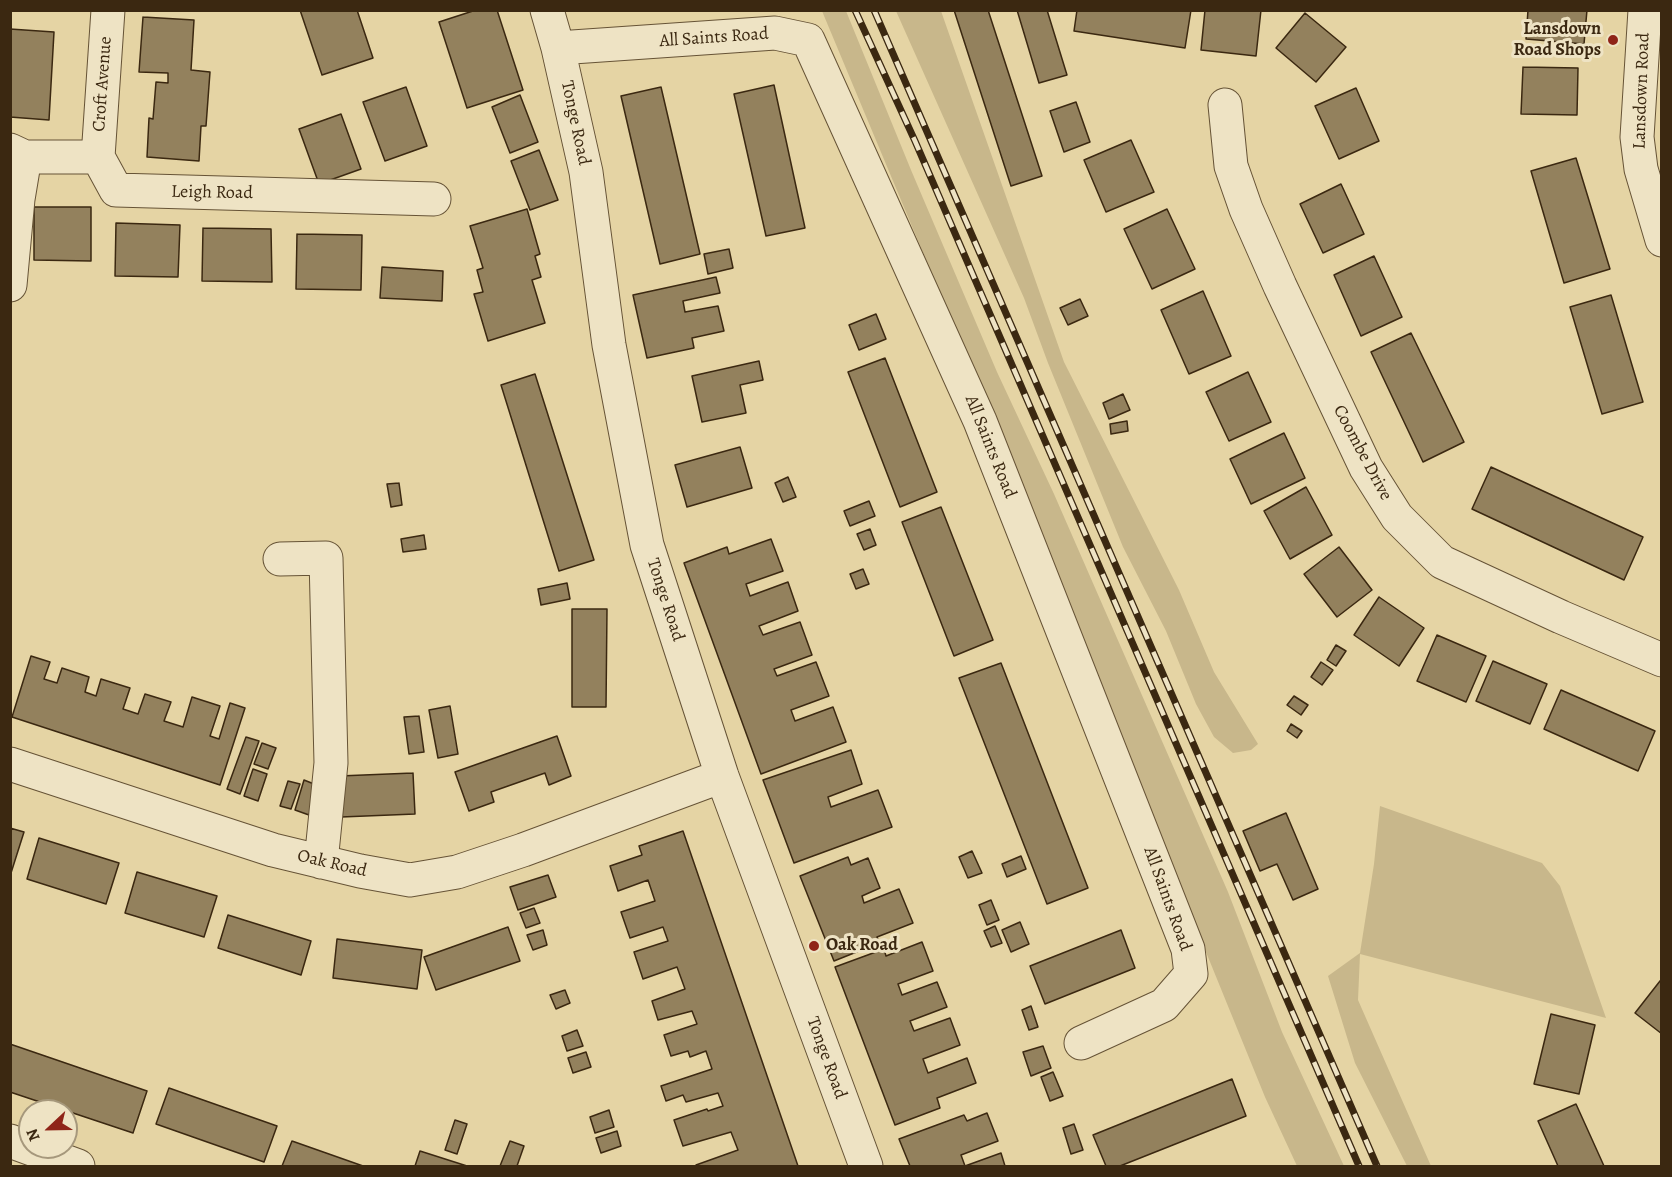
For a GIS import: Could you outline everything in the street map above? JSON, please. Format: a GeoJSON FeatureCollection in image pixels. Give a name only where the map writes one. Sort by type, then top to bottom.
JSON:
{"type":"FeatureCollection","features":[{"type":"Feature","properties":{"kind":"street","name":"Tonge Road"},"geometry":{"type":"LineString","coordinates":[[547,10],[558,48],[586,172],[609,345],[647,544],[722,776],[866,1167]]}},
{"type":"Feature","properties":{"kind":"street","name":"Croft Avenue"},"geometry":{"type":"LineString","coordinates":[[98,157],[123,11]]}},
{"type":"Feature","properties":{"kind":"street","name":"Lansdown Road"},"geometry":{"type":"LineString","coordinates":[[1650,28],[1637,137],[1641,169],[1662,240]]}},
{"type":"Feature","properties":{"kind":"street","name":"All Saints Road"},"geometry":{"type":"LineString","coordinates":[[558,48],[775,33],[808,40],[980,421],[1188,949],[1191,974],[1164,1005],[1081,1043]]}},
{"type":"Feature","properties":{"kind":"street","name":"Coombe Drive"},"geometry":{"type":"LineString","coordinates":[[1225,105],[1231,166],[1246,209],[1366,468],[1397,517],[1442,562],[1561,617],[1660,655]]}},
{"type":"Feature","properties":{"kind":"street"},"geometry":{"type":"LineString","coordinates":[[10,285],[18,200],[18,153],[98,157]]}},
{"type":"Feature","properties":{"kind":"street","name":"Leigh Road"},"geometry":{"type":"LineString","coordinates":[[98,157],[116,190],[434,199]]}},
{"type":"Feature","properties":{"kind":"street"},"geometry":{"type":"LineString","coordinates":[[280,559],[326,558],[331,763],[321,862]]}},
{"type":"Feature","properties":{"kind":"street","name":"Oak Road"},"geometry":{"type":"LineString","coordinates":[[10,765],[273,850],[410,880],[457,872],[523,850],[722,776]]}},
{"type":"Feature","properties":{"kind":"street"},"geometry":{"type":"LineString","coordinates":[[10,1141],[78,1167]]}},
{"type":"Feature","properties":{"kind":"shaded area"},"geometry":{"type":"Polygon","coordinates":[[[822,11],[846,11],[997,372],[1054,494],[1228,892],[1282,1032],[1344,1166],[1297,1166],[1265,1097],[1114,726],[991,406],[939,291],[822,11]]]}},
{"type":"Feature","properties":{"kind":"shaded area"},"geometry":{"type":"Polygon","coordinates":[[[896,11],[941,11],[1064,362],[1179,590],[1214,672],[1258,744],[1251,750],[1233,753],[1214,737],[1196,704],[1166,631],[1123,547],[1024,298],[896,11]]]}},
{"type":"Feature","properties":{"kind":"shaded area"},"geometry":{"type":"Polygon","coordinates":[[[1380,806],[1542,863],[1560,886],[1606,1018],[1360,954],[1358,1000],[1431,1166],[1407,1166],[1355,1063],[1328,976],[1360,953],[1374,864],[1380,806]]]}},
{"type":"Feature","properties":{"kind":"building"},"geometry":{"type":"Polygon","coordinates":[[[300,10],[357,10],[373,58],[322,75],[300,10]]]}},
{"type":"Feature","properties":{"kind":"building"},"geometry":{"type":"Polygon","coordinates":[[[476,10],[497,10],[523,90],[467,108],[439,22],[476,10]]]}},
{"type":"Feature","properties":{"kind":"building"},"geometry":{"type":"Polygon","coordinates":[[[954,10],[988,10],[1042,176],[1011,186],[954,10]]]}},
{"type":"Feature","properties":{"kind":"building"},"geometry":{"type":"Polygon","coordinates":[[[1017,10],[1047,10],[1067,75],[1039,83],[1017,10]]]}},
{"type":"Feature","properties":{"kind":"building"},"geometry":{"type":"Polygon","coordinates":[[[1077,10],[1191,10],[1185,48],[1074,31],[1077,10]]]}},
{"type":"Feature","properties":{"kind":"building"},"geometry":{"type":"Polygon","coordinates":[[[1205,10],[1261,10],[1256,56],[1201,50],[1205,10]]]}},
{"type":"Feature","properties":{"kind":"building"},"geometry":{"type":"Polygon","coordinates":[[[1528,10],[1587,10],[1584,44],[1526,39],[1528,10]]]}},
{"type":"Feature","properties":{"kind":"building"},"geometry":{"type":"Polygon","coordinates":[[[1305,13],[1346,47],[1316,82],[1276,48],[1305,13]]]}},
{"type":"Feature","properties":{"kind":"building"},"geometry":{"type":"Polygon","coordinates":[[[143,17],[194,20],[191,70],[210,72],[206,126],[201,126],[199,161],[147,157],[149,118],[153,119],[156,82],[168,83],[168,73],[139,72],[143,17]]]}},
{"type":"Feature","properties":{"kind":"building"},"geometry":{"type":"Polygon","coordinates":[[[10,29],[54,32],[49,120],[10,117],[10,29]]]}},
{"type":"Feature","properties":{"kind":"building"},"geometry":{"type":"Polygon","coordinates":[[[1523,67],[1578,68],[1577,115],[1521,114],[1523,67]]]}},
{"type":"Feature","properties":{"kind":"building"},"geometry":{"type":"Polygon","coordinates":[[[774,85],[805,228],[766,236],[734,94],[774,85]]]}},
{"type":"Feature","properties":{"kind":"building"},"geometry":{"type":"Polygon","coordinates":[[[406,87],[427,146],[385,161],[363,102],[406,87]]]}},
{"type":"Feature","properties":{"kind":"building"},"geometry":{"type":"Polygon","coordinates":[[[661,87],[700,254],[660,264],[621,96],[661,87]]]}},
{"type":"Feature","properties":{"kind":"building"},"geometry":{"type":"Polygon","coordinates":[[[1356,88],[1379,141],[1339,159],[1315,106],[1356,88]]]}},
{"type":"Feature","properties":{"kind":"building"},"geometry":{"type":"Polygon","coordinates":[[[520,95],[538,142],[510,153],[492,107],[520,95]]]}},
{"type":"Feature","properties":{"kind":"building"},"geometry":{"type":"Polygon","coordinates":[[[1076,102],[1090,142],[1064,152],[1050,111],[1076,102]]]}},
{"type":"Feature","properties":{"kind":"building"},"geometry":{"type":"Polygon","coordinates":[[[341,114],[361,169],[319,184],[299,129],[341,114]]]}},
{"type":"Feature","properties":{"kind":"building"},"geometry":{"type":"Polygon","coordinates":[[[1131,140],[1154,192],[1106,212],[1084,160],[1131,140]]]}},
{"type":"Feature","properties":{"kind":"building"},"geometry":{"type":"Polygon","coordinates":[[[539,150],[558,200],[530,210],[511,161],[539,150]]]}},
{"type":"Feature","properties":{"kind":"building"},"geometry":{"type":"Polygon","coordinates":[[[1576,158],[1610,269],[1564,283],[1531,171],[1576,158]]]}},
{"type":"Feature","properties":{"kind":"building"},"geometry":{"type":"Polygon","coordinates":[[[1341,184],[1364,234],[1323,253],[1300,204],[1341,184]]]}},
{"type":"Feature","properties":{"kind":"building"},"geometry":{"type":"Polygon","coordinates":[[[34,207],[91,207],[91,261],[34,260],[34,207]]]}},
{"type":"Feature","properties":{"kind":"building"},"geometry":{"type":"Polygon","coordinates":[[[527,209],[540,254],[535,256],[541,277],[532,280],[545,323],[488,341],[474,294],[483,292],[477,270],[483,268],[470,226],[527,209]]]}},
{"type":"Feature","properties":{"kind":"building"},"geometry":{"type":"Polygon","coordinates":[[[1167,209],[1195,269],[1152,289],[1124,229],[1167,209]]]}},
{"type":"Feature","properties":{"kind":"building"},"geometry":{"type":"Polygon","coordinates":[[[116,223],[180,225],[178,277],[115,276],[116,223]]]}},
{"type":"Feature","properties":{"kind":"building"},"geometry":{"type":"Polygon","coordinates":[[[203,228],[271,229],[272,282],[202,281],[203,228]]]}},
{"type":"Feature","properties":{"kind":"building"},"geometry":{"type":"Polygon","coordinates":[[[297,234],[362,235],[361,290],[296,289],[297,234]]]}},
{"type":"Feature","properties":{"kind":"building"},"geometry":{"type":"Polygon","coordinates":[[[729,249],[733,268],[708,274],[704,254],[729,249]]]}},
{"type":"Feature","properties":{"kind":"building"},"geometry":{"type":"Polygon","coordinates":[[[1374,256],[1402,317],[1361,336],[1334,275],[1374,256]]]}},
{"type":"Feature","properties":{"kind":"building"},"geometry":{"type":"Polygon","coordinates":[[[382,267],[443,271],[442,301],[380,298],[382,267]]]}},
{"type":"Feature","properties":{"kind":"building"},"geometry":{"type":"Polygon","coordinates":[[[716,277],[720,293],[683,301],[685,312],[718,306],[724,331],[692,338],[694,348],[647,358],[633,295],[716,277]]]}},
{"type":"Feature","properties":{"kind":"building"},"geometry":{"type":"Polygon","coordinates":[[[1203,291],[1231,356],[1189,374],[1161,310],[1203,291]]]}},
{"type":"Feature","properties":{"kind":"building"},"geometry":{"type":"Polygon","coordinates":[[[1611,295],[1643,402],[1602,414],[1570,307],[1611,295]]]}},
{"type":"Feature","properties":{"kind":"building"},"geometry":{"type":"Polygon","coordinates":[[[1080,299],[1088,316],[1068,325],[1060,308],[1080,299]]]}},
{"type":"Feature","properties":{"kind":"building"},"geometry":{"type":"Polygon","coordinates":[[[876,314],[886,339],[859,350],[849,325],[876,314]]]}},
{"type":"Feature","properties":{"kind":"building"},"geometry":{"type":"Polygon","coordinates":[[[1411,333],[1464,442],[1423,462],[1371,352],[1411,333]]]}},
{"type":"Feature","properties":{"kind":"building"},"geometry":{"type":"Polygon","coordinates":[[[885,358],[937,492],[900,507],[848,372],[885,358]]]}},
{"type":"Feature","properties":{"kind":"building"},"geometry":{"type":"Polygon","coordinates":[[[759,361],[763,380],[740,385],[746,413],[702,422],[692,376],[759,361]]]}},
{"type":"Feature","properties":{"kind":"building"},"geometry":{"type":"Polygon","coordinates":[[[1248,372],[1271,422],[1229,441],[1206,392],[1248,372]]]}},
{"type":"Feature","properties":{"kind":"building"},"geometry":{"type":"Polygon","coordinates":[[[535,374],[594,560],[559,571],[501,385],[535,374]]]}},
{"type":"Feature","properties":{"kind":"building"},"geometry":{"type":"Polygon","coordinates":[[[1123,394],[1130,410],[1109,419],[1103,403],[1123,394]]]}},
{"type":"Feature","properties":{"kind":"building"},"geometry":{"type":"Polygon","coordinates":[[[1127,421],[1128,431],[1111,434],[1110,424],[1127,421]]]}},
{"type":"Feature","properties":{"kind":"building"},"geometry":{"type":"Polygon","coordinates":[[[1284,433],[1305,478],[1251,504],[1230,459],[1284,433]]]}},
{"type":"Feature","properties":{"kind":"building"},"geometry":{"type":"Polygon","coordinates":[[[740,447],[752,488],[687,507],[675,465],[740,447]]]}},
{"type":"Feature","properties":{"kind":"building"},"geometry":{"type":"Polygon","coordinates":[[[1491,467],[1643,537],[1624,580],[1472,509],[1491,467]]]}},
{"type":"Feature","properties":{"kind":"building"},"geometry":{"type":"Polygon","coordinates":[[[788,477],[796,497],[783,502],[775,483],[788,477]]]}},
{"type":"Feature","properties":{"kind":"building"},"geometry":{"type":"Polygon","coordinates":[[[399,483],[402,505],[391,507],[387,484],[399,483]]]}},
{"type":"Feature","properties":{"kind":"building"},"geometry":{"type":"Polygon","coordinates":[[[1306,487],[1332,535],[1290,559],[1264,511],[1306,487]]]}},
{"type":"Feature","properties":{"kind":"building"},"geometry":{"type":"Polygon","coordinates":[[[869,501],[875,516],[850,526],[844,511],[869,501]]]}},
{"type":"Feature","properties":{"kind":"building"},"geometry":{"type":"Polygon","coordinates":[[[941,507],[993,640],[954,656],[902,522],[941,507]]]}},
{"type":"Feature","properties":{"kind":"building"},"geometry":{"type":"Polygon","coordinates":[[[870,529],[876,545],[864,550],[857,534],[870,529]]]}},
{"type":"Feature","properties":{"kind":"building"},"geometry":{"type":"Polygon","coordinates":[[[424,535],[426,549],[403,552],[401,539],[424,535]]]}},
{"type":"Feature","properties":{"kind":"building"},"geometry":{"type":"Polygon","coordinates":[[[771,539],[783,571],[746,584],[750,596],[788,582],[798,611],[759,626],[763,635],[800,622],[812,655],[774,669],[777,676],[816,662],[829,696],[791,710],[795,721],[833,707],[846,742],[761,774],[684,563],[727,547],[729,554],[771,539]]]}},
{"type":"Feature","properties":{"kind":"building"},"geometry":{"type":"Polygon","coordinates":[[[1339,547],[1372,590],[1337,617],[1304,574],[1339,547]]]}},
{"type":"Feature","properties":{"kind":"building"},"geometry":{"type":"Polygon","coordinates":[[[863,569],[869,584],[856,589],[850,574],[863,569]]]}},
{"type":"Feature","properties":{"kind":"building"},"geometry":{"type":"Polygon","coordinates":[[[567,583],[570,599],[541,605],[538,589],[567,583]]]}},
{"type":"Feature","properties":{"kind":"building"},"geometry":{"type":"Polygon","coordinates":[[[1379,597],[1424,628],[1399,666],[1354,635],[1379,597]]]}},
{"type":"Feature","properties":{"kind":"building"},"geometry":{"type":"Polygon","coordinates":[[[572,609],[607,609],[606,707],[572,707],[572,609]]]}},
{"type":"Feature","properties":{"kind":"building"},"geometry":{"type":"Polygon","coordinates":[[[1437,635],[1486,656],[1466,702],[1417,681],[1437,635]]]}},
{"type":"Feature","properties":{"kind":"building"},"geometry":{"type":"Polygon","coordinates":[[[1336,645],[1346,651],[1336,666],[1327,660],[1336,645]]]}},
{"type":"Feature","properties":{"kind":"building"},"geometry":{"type":"Polygon","coordinates":[[[31,656],[50,662],[44,679],[57,683],[62,668],[89,677],[85,692],[96,696],[101,679],[130,688],[123,709],[138,714],[145,694],[171,702],[164,721],[183,727],[192,697],[220,706],[210,736],[219,739],[230,703],[245,708],[220,785],[12,717],[31,656]]]}},
{"type":"Feature","properties":{"kind":"building"},"geometry":{"type":"Polygon","coordinates":[[[1493,661],[1547,684],[1530,724],[1476,701],[1493,661]]]}},
{"type":"Feature","properties":{"kind":"building"},"geometry":{"type":"Polygon","coordinates":[[[1321,662],[1333,670],[1322,685],[1311,677],[1321,662]]]}},
{"type":"Feature","properties":{"kind":"building"},"geometry":{"type":"Polygon","coordinates":[[[1001,663],[1088,888],[1047,904],[959,678],[1001,663]]]}},
{"type":"Feature","properties":{"kind":"building"},"geometry":{"type":"Polygon","coordinates":[[[1561,690],[1655,731],[1638,771],[1544,729],[1561,690]]]}},
{"type":"Feature","properties":{"kind":"building"},"geometry":{"type":"Polygon","coordinates":[[[1294,696],[1308,705],[1301,715],[1287,705],[1294,696]]]}},
{"type":"Feature","properties":{"kind":"building"},"geometry":{"type":"Polygon","coordinates":[[[450,706],[458,754],[438,758],[429,710],[450,706]]]}},
{"type":"Feature","properties":{"kind":"building"},"geometry":{"type":"Polygon","coordinates":[[[419,716],[424,752],[409,754],[404,717],[419,716]]]}},
{"type":"Feature","properties":{"kind":"building"},"geometry":{"type":"Polygon","coordinates":[[[1291,724],[1302,731],[1297,738],[1287,731],[1291,724]]]}},
{"type":"Feature","properties":{"kind":"building"},"geometry":{"type":"Polygon","coordinates":[[[557,736],[571,776],[549,785],[545,773],[491,792],[494,802],[469,811],[455,772],[557,736]]]}},
{"type":"Feature","properties":{"kind":"building"},"geometry":{"type":"Polygon","coordinates":[[[246,737],[259,741],[240,794],[227,789],[246,737]]]}},
{"type":"Feature","properties":{"kind":"building"},"geometry":{"type":"Polygon","coordinates":[[[262,743],[276,748],[268,769],[254,764],[262,743]]]}},
{"type":"Feature","properties":{"kind":"building"},"geometry":{"type":"Polygon","coordinates":[[[851,750],[862,784],[828,797],[831,807],[878,790],[892,827],[794,863],[763,780],[851,750]]]}},
{"type":"Feature","properties":{"kind":"building"},"geometry":{"type":"Polygon","coordinates":[[[253,769],[267,774],[258,801],[244,796],[253,769]]]}},
{"type":"Feature","properties":{"kind":"building"},"geometry":{"type":"Polygon","coordinates":[[[413,773],[415,814],[341,817],[339,776],[413,773]]]}},
{"type":"Feature","properties":{"kind":"building"},"geometry":{"type":"Polygon","coordinates":[[[304,780],[319,786],[309,815],[295,810],[304,780]]]}},
{"type":"Feature","properties":{"kind":"building"},"geometry":{"type":"Polygon","coordinates":[[[288,781],[300,784],[291,809],[280,806],[288,781]]]}},
{"type":"Feature","properties":{"kind":"building"},"geometry":{"type":"Polygon","coordinates":[[[1286,813],[1318,889],[1293,900],[1277,864],[1260,871],[1243,831],[1286,813]]]}},
{"type":"Feature","properties":{"kind":"building"},"geometry":{"type":"Polygon","coordinates":[[[10,828],[24,832],[11,873],[10,873],[10,828]]]}},
{"type":"Feature","properties":{"kind":"building"},"geometry":{"type":"Polygon","coordinates":[[[683,831],[798,1166],[697,1166],[738,1150],[731,1132],[683,1146],[674,1120],[723,1106],[718,1093],[686,1102],[683,1095],[666,1101],[661,1086],[712,1069],[706,1051],[690,1057],[688,1051],[671,1056],[664,1035],[697,1024],[692,1011],[658,1020],[652,1001],[685,989],[677,967],[643,979],[634,952],[668,941],[663,927],[630,938],[621,912],[655,901],[648,880],[618,891],[610,866],[642,855],[639,846],[683,831]]]}},
{"type":"Feature","properties":{"kind":"building"},"geometry":{"type":"Polygon","coordinates":[[[39,838],[119,863],[106,904],[27,879],[39,838]]]}},
{"type":"Feature","properties":{"kind":"building"},"geometry":{"type":"Polygon","coordinates":[[[972,851],[982,873],[968,878],[959,857],[972,851]]]}},
{"type":"Feature","properties":{"kind":"building"},"geometry":{"type":"Polygon","coordinates":[[[1021,856],[1026,869],[1007,877],[1002,864],[1021,856]]]}},
{"type":"Feature","properties":{"kind":"building"},"geometry":{"type":"Polygon","coordinates":[[[848,857],[851,865],[868,858],[880,888],[862,896],[864,903],[899,889],[913,923],[877,937],[879,943],[834,961],[800,876],[848,857]]]}},
{"type":"Feature","properties":{"kind":"building"},"geometry":{"type":"Polygon","coordinates":[[[137,872],[217,896],[204,937],[125,913],[137,872]]]}},
{"type":"Feature","properties":{"kind":"building"},"geometry":{"type":"Polygon","coordinates":[[[548,875],[556,897],[518,910],[510,887],[548,875]]]}},
{"type":"Feature","properties":{"kind":"building"},"geometry":{"type":"Polygon","coordinates":[[[991,900],[999,920],[987,925],[979,905],[991,900]]]}},
{"type":"Feature","properties":{"kind":"building"},"geometry":{"type":"Polygon","coordinates":[[[534,908],[540,923],[526,928],[520,913],[534,908]]]}},
{"type":"Feature","properties":{"kind":"building"},"geometry":{"type":"Polygon","coordinates":[[[228,915],[311,941],[301,975],[218,948],[228,915]]]}},
{"type":"Feature","properties":{"kind":"building"},"geometry":{"type":"Polygon","coordinates":[[[1020,922],[1029,944],[1011,952],[1002,930],[1020,922]]]}},
{"type":"Feature","properties":{"kind":"building"},"geometry":{"type":"Polygon","coordinates":[[[995,926],[1002,943],[991,947],[984,931],[995,926]]]}},
{"type":"Feature","properties":{"kind":"building"},"geometry":{"type":"Polygon","coordinates":[[[508,927],[520,961],[436,990],[424,957],[508,927]]]}},
{"type":"Feature","properties":{"kind":"building"},"geometry":{"type":"Polygon","coordinates":[[[543,930],[547,945],[533,950],[527,935],[543,930]]]}},
{"type":"Feature","properties":{"kind":"building"},"geometry":{"type":"Polygon","coordinates":[[[1121,930],[1135,968],[1045,1004],[1030,966],[1121,930]]]}},
{"type":"Feature","properties":{"kind":"building"},"geometry":{"type":"Polygon","coordinates":[[[337,939],[422,950],[417,989],[333,978],[337,939]]]}},
{"type":"Feature","properties":{"kind":"building"},"geometry":{"type":"Polygon","coordinates":[[[922,942],[933,971],[898,984],[902,995],[937,982],[947,1007],[910,1021],[914,1031],[950,1018],[960,1045],[923,1059],[928,1073],[967,1058],[976,1083],[937,1098],[940,1108],[895,1125],[835,967],[884,949],[886,956],[922,942]]]}},
{"type":"Feature","properties":{"kind":"building"},"geometry":{"type":"Polygon","coordinates":[[[1660,981],[1662,983],[1662,1034],[1635,1013],[1660,981]]]}},
{"type":"Feature","properties":{"kind":"building"},"geometry":{"type":"Polygon","coordinates":[[[565,990],[570,1003],[556,1009],[550,995],[565,990]]]}},
{"type":"Feature","properties":{"kind":"building"},"geometry":{"type":"Polygon","coordinates":[[[1031,1006],[1038,1027],[1029,1030],[1022,1010],[1031,1006]]]}},
{"type":"Feature","properties":{"kind":"building"},"geometry":{"type":"Polygon","coordinates":[[[1551,1014],[1595,1025],[1579,1094],[1534,1084],[1551,1014]]]}},
{"type":"Feature","properties":{"kind":"building"},"geometry":{"type":"Polygon","coordinates":[[[577,1030],[583,1046],[567,1051],[562,1036],[577,1030]]]}},
{"type":"Feature","properties":{"kind":"building"},"geometry":{"type":"Polygon","coordinates":[[[10,1044],[147,1091],[133,1133],[78,1115],[78,1099],[31,1099],[10,1092],[10,1044]]]}},
{"type":"Feature","properties":{"kind":"building"},"geometry":{"type":"Polygon","coordinates":[[[1043,1046],[1051,1068],[1031,1076],[1023,1052],[1043,1046]]]}},
{"type":"Feature","properties":{"kind":"building"},"geometry":{"type":"Polygon","coordinates":[[[586,1052],[591,1067],[573,1073],[568,1058],[586,1052]]]}},
{"type":"Feature","properties":{"kind":"building"},"geometry":{"type":"Polygon","coordinates":[[[1053,1072],[1063,1096],[1050,1101],[1041,1077],[1053,1072]]]}},
{"type":"Feature","properties":{"kind":"building"},"geometry":{"type":"Polygon","coordinates":[[[1232,1079],[1246,1116],[1120,1166],[1106,1166],[1093,1135],[1232,1079]]]}},
{"type":"Feature","properties":{"kind":"building"},"geometry":{"type":"Polygon","coordinates":[[[169,1088],[277,1126],[264,1162],[156,1124],[169,1088]]]}},
{"type":"Feature","properties":{"kind":"building"},"geometry":{"type":"Polygon","coordinates":[[[1576,1104],[1604,1166],[1558,1166],[1538,1121],[1576,1104]]]}},
{"type":"Feature","properties":{"kind":"building"},"geometry":{"type":"Polygon","coordinates":[[[609,1110],[614,1127],[595,1133],[590,1117],[609,1110]]]}},
{"type":"Feature","properties":{"kind":"building"},"geometry":{"type":"Polygon","coordinates":[[[987,1113],[998,1141],[961,1155],[965,1166],[910,1166],[899,1139],[964,1115],[967,1121],[987,1113]]]}},
{"type":"Feature","properties":{"kind":"building"},"geometry":{"type":"Polygon","coordinates":[[[455,1120],[467,1124],[457,1154],[445,1150],[455,1120]]]}},
{"type":"Feature","properties":{"kind":"building"},"geometry":{"type":"Polygon","coordinates":[[[1074,1124],[1083,1150],[1071,1154],[1063,1128],[1074,1124]]]}},
{"type":"Feature","properties":{"kind":"building"},"geometry":{"type":"Polygon","coordinates":[[[617,1131],[621,1146],[601,1153],[596,1138],[617,1131]]]}},
{"type":"Feature","properties":{"kind":"building"},"geometry":{"type":"Polygon","coordinates":[[[292,1141],[363,1166],[282,1166],[292,1141]]]}},
{"type":"Feature","properties":{"kind":"building"},"geometry":{"type":"Polygon","coordinates":[[[510,1141],[524,1146],[517,1166],[500,1166],[510,1141]]]}},
{"type":"Feature","properties":{"kind":"building"},"geometry":{"type":"Polygon","coordinates":[[[420,1151],[467,1166],[415,1166],[420,1151]]]}},
{"type":"Feature","properties":{"kind":"building"},"geometry":{"type":"Polygon","coordinates":[[[1001,1153],[1005,1166],[965,1166],[1001,1153]]]}},
{"type":"Feature","properties":{"kind":"railway"},"geometry":{"type":"LineString","coordinates":[[855,10],[915,141],[1359,1166]]}},
{"type":"Feature","properties":{"kind":"railway"},"geometry":{"type":"LineString","coordinates":[[874,10],[1377,1166]]}},
{"type":"Feature","properties":{"kind":"place","name":"Lansdown Road Shops"},"geometry":{"type":"Point","coordinates":[1613,40]}},
{"type":"Feature","properties":{"kind":"place","name":"Oak Road"},"geometry":{"type":"Point","coordinates":[814,946]}}]}
